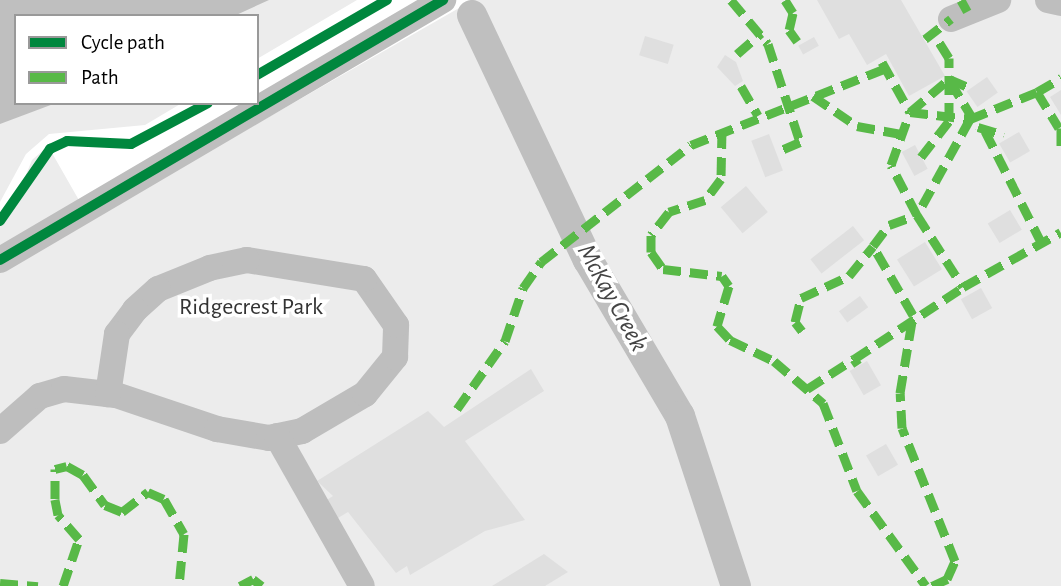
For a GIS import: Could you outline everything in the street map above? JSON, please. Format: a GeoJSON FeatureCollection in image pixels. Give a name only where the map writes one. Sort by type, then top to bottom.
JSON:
{"type":"FeatureCollection","features":[{"type":"Feature","properties":{"kind":"street"},"geometry":{"type":"LineString","coordinates":[[0,260],[443,0]]}},
{"type":"Feature","properties":{"kind":"street"},"geometry":{"type":"LineString","coordinates":[[951,19],[998,0]]}},
{"type":"Feature","properties":{"kind":"street"},"geometry":{"type":"LineString","coordinates":[[1048,0],[1061,3]]}},
{"type":"Feature","properties":{"kind":"street"},"geometry":{"type":"LineString","coordinates":[[0,432],[40,396],[64,389],[108,394],[217,429],[276,436],[302,431],[365,394],[395,357],[396,325],[364,279],[247,260],[158,289],[117,334],[108,394]]}},
{"type":"Feature","properties":{"kind":"street"},"geometry":{"type":"LineString","coordinates":[[276,436],[362,586]]}},
{"type":"Feature","properties":{"kind":"green space"},"geometry":{"type":"Polygon","coordinates":[[[0,0],[357,0],[259,58],[259,14],[14,14],[14,105],[179,105],[145,125],[49,134],[26,154],[0,202],[0,0]]]}},
{"type":"Feature","properties":{"kind":"green space","name":"Ridgecrest Park"},"geometry":{"type":"Polygon","coordinates":[[[473,0],[1061,0],[1061,586],[0,586],[0,271],[473,0]]]}},
{"type":"Feature","properties":{"kind":"green space"},"geometry":{"type":"Polygon","coordinates":[[[48,146],[80,202],[0,249],[0,214],[18,194],[32,160],[48,146]]]}},
{"type":"Feature","properties":{"kind":"shaded area"},"geometry":{"type":"Polygon","coordinates":[[[0,0],[269,0],[238,14],[14,14],[14,105],[51,105],[0,124],[0,0]]]}},
{"type":"Feature","properties":{"kind":"building"},"geometry":{"type":"Polygon","coordinates":[[[817,0],[901,0],[945,76],[909,96],[886,54],[867,65],[849,34],[839,39],[817,0]]]}},
{"type":"Feature","properties":{"kind":"building"},"geometry":{"type":"Polygon","coordinates":[[[645,36],[674,45],[668,64],[639,55],[645,36]]]}},
{"type":"Feature","properties":{"kind":"building"},"geometry":{"type":"Polygon","coordinates":[[[814,37],[819,46],[803,54],[798,46],[814,37]]]}},
{"type":"Feature","properties":{"kind":"building"},"geometry":{"type":"Polygon","coordinates":[[[725,55],[736,62],[743,81],[735,86],[717,67],[725,55]]]}},
{"type":"Feature","properties":{"kind":"building"},"geometry":{"type":"Polygon","coordinates":[[[987,77],[998,93],[977,107],[967,91],[987,77]]]}},
{"type":"Feature","properties":{"kind":"building"},"geometry":{"type":"Polygon","coordinates":[[[1061,90],[1061,115],[1050,97],[1061,90]]]}},
{"type":"Feature","properties":{"kind":"building"},"geometry":{"type":"Polygon","coordinates":[[[1019,132],[1030,151],[1010,163],[999,144],[1019,132]]]}},
{"type":"Feature","properties":{"kind":"building"},"geometry":{"type":"Polygon","coordinates":[[[769,134],[783,170],[765,177],[751,141],[769,134]]]}},
{"type":"Feature","properties":{"kind":"building"},"geometry":{"type":"Polygon","coordinates":[[[915,145],[928,169],[914,176],[902,152],[915,145]]]}},
{"type":"Feature","properties":{"kind":"building"},"geometry":{"type":"Polygon","coordinates":[[[746,186],[768,212],[743,233],[721,207],[746,186]]]}},
{"type":"Feature","properties":{"kind":"building"},"geometry":{"type":"Polygon","coordinates":[[[1010,210],[1022,230],[1000,243],[988,223],[1010,210]]]}},
{"type":"Feature","properties":{"kind":"building"},"geometry":{"type":"Polygon","coordinates":[[[853,226],[864,240],[822,273],[810,259],[853,226]]]}},
{"type":"Feature","properties":{"kind":"building"},"geometry":{"type":"Polygon","coordinates":[[[925,242],[942,269],[914,287],[897,259],[925,242]]]}},
{"type":"Feature","properties":{"kind":"building"},"geometry":{"type":"Polygon","coordinates":[[[981,288],[992,308],[972,319],[961,299],[981,288]]]}},
{"type":"Feature","properties":{"kind":"building"},"geometry":{"type":"Polygon","coordinates":[[[860,296],[868,307],[847,323],[839,311],[860,296]]]}},
{"type":"Feature","properties":{"kind":"building"},"geometry":{"type":"Polygon","coordinates":[[[867,361],[881,385],[864,395],[850,371],[867,361]]]}},
{"type":"Feature","properties":{"kind":"building"},"geometry":{"type":"Polygon","coordinates":[[[531,369],[544,391],[465,441],[525,520],[485,531],[410,575],[407,566],[396,573],[348,512],[333,521],[319,505],[333,496],[317,481],[428,411],[444,427],[531,369]]]}},
{"type":"Feature","properties":{"kind":"building"},"geometry":{"type":"Polygon","coordinates":[[[886,444],[898,465],[878,476],[866,456],[886,444]]]}},
{"type":"Feature","properties":{"kind":"building"},"geometry":{"type":"Polygon","coordinates":[[[544,554],[568,572],[545,586],[492,586],[544,554]]]}},
{"type":"Feature","properties":{"kind":"waterway","name":"McKay Creek"},"geometry":{"type":"LineString","coordinates":[[472,15],[588,260],[680,416],[736,586]]}},
{"type":"Feature","properties":{"kind":"marked path"},"geometry":{"type":"LineString","coordinates":[[731,0],[768,44],[800,142],[777,152]]}},
{"type":"Feature","properties":{"kind":"marked path"},"geometry":{"type":"LineString","coordinates":[[785,0],[793,13],[789,30],[797,41]]}},
{"type":"Feature","properties":{"kind":"marked path"},"geometry":{"type":"LineString","coordinates":[[961,0],[967,11]]}},
{"type":"Feature","properties":{"kind":"marked path"},"geometry":{"type":"LineString","coordinates":[[925,39],[951,19]]}},
{"type":"Feature","properties":{"kind":"marked path"},"geometry":{"type":"LineString","coordinates":[[737,54],[761,33]]}},
{"type":"Feature","properties":{"kind":"marked path"},"geometry":{"type":"LineString","coordinates":[[921,157],[949,121],[949,58],[934,34]]}},
{"type":"Feature","properties":{"kind":"marked path"},"geometry":{"type":"LineString","coordinates":[[882,62],[910,112],[949,79]]}},
{"type":"Feature","properties":{"kind":"marked path"},"geometry":{"type":"LineString","coordinates":[[457,409],[505,341],[523,288],[541,262],[691,145],[886,68]]}},
{"type":"Feature","properties":{"kind":"marked path"},"geometry":{"type":"LineString","coordinates":[[1037,92],[1061,78]]}},
{"type":"Feature","properties":{"kind":"marked path"},"geometry":{"type":"LineString","coordinates":[[949,79],[968,87]]}},
{"type":"Feature","properties":{"kind":"marked path"},"geometry":{"type":"LineString","coordinates":[[950,81],[978,127],[1004,135]]}},
{"type":"Feature","properties":{"kind":"marked path"},"geometry":{"type":"LineString","coordinates":[[741,86],[758,115]]}},
{"type":"Feature","properties":{"kind":"marked path"},"geometry":{"type":"LineString","coordinates":[[970,119],[917,215],[891,165],[910,112],[970,119],[1037,92],[1059,128]]}},
{"type":"Feature","properties":{"kind":"marked path"},"geometry":{"type":"LineString","coordinates":[[813,96],[857,126],[901,134]]}},
{"type":"Feature","properties":{"kind":"marked path"},"geometry":{"type":"LineString","coordinates":[[1061,128],[1061,147]]}},
{"type":"Feature","properties":{"kind":"marked path"},"geometry":{"type":"LineString","coordinates":[[722,130],[721,179],[705,200],[669,212],[651,235],[651,252],[663,269],[722,276],[729,286],[717,326],[730,340],[774,361],[823,403],[857,491],[926,586]]}},
{"type":"Feature","properties":{"kind":"marked path"},"geometry":{"type":"LineString","coordinates":[[985,131],[1042,244]]}},
{"type":"Feature","properties":{"kind":"marked path"},"geometry":{"type":"LineString","coordinates":[[932,586],[947,579],[955,561],[902,428],[900,393],[913,315],[873,246],[889,225],[917,215],[963,287],[1061,232]]}},
{"type":"Feature","properties":{"kind":"marked path"},"geometry":{"type":"LineString","coordinates":[[802,331],[795,322],[801,298],[849,276],[873,246]]}},
{"type":"Feature","properties":{"kind":"marked path"},"geometry":{"type":"LineString","coordinates":[[854,359],[963,287]]}},
{"type":"Feature","properties":{"kind":"marked path"},"geometry":{"type":"LineString","coordinates":[[807,389],[854,359],[858,365]]}},
{"type":"Feature","properties":{"kind":"marked path"},"geometry":{"type":"LineString","coordinates":[[63,586],[79,539],[58,515],[55,499],[55,469],[67,466],[83,475],[105,505],[122,512],[148,492],[164,499],[184,534],[179,586]]}},
{"type":"Feature","properties":{"kind":"marked path"},"geometry":{"type":"LineString","coordinates":[[240,586],[253,579],[262,586]]}},
{"type":"Feature","properties":{"kind":"marked path"},"geometry":{"type":"LineString","coordinates":[[0,583],[38,586]]}},
{"type":"Feature","properties":{"kind":"cycle path"},"geometry":{"type":"LineString","coordinates":[[259,74],[387,0]]}},
{"type":"Feature","properties":{"kind":"cycle path"},"geometry":{"type":"LineString","coordinates":[[0,260],[443,0]]}},
{"type":"Feature","properties":{"kind":"cycle path"},"geometry":{"type":"LineString","coordinates":[[0,221],[50,149],[67,141],[131,144],[204,105]]}}]}
